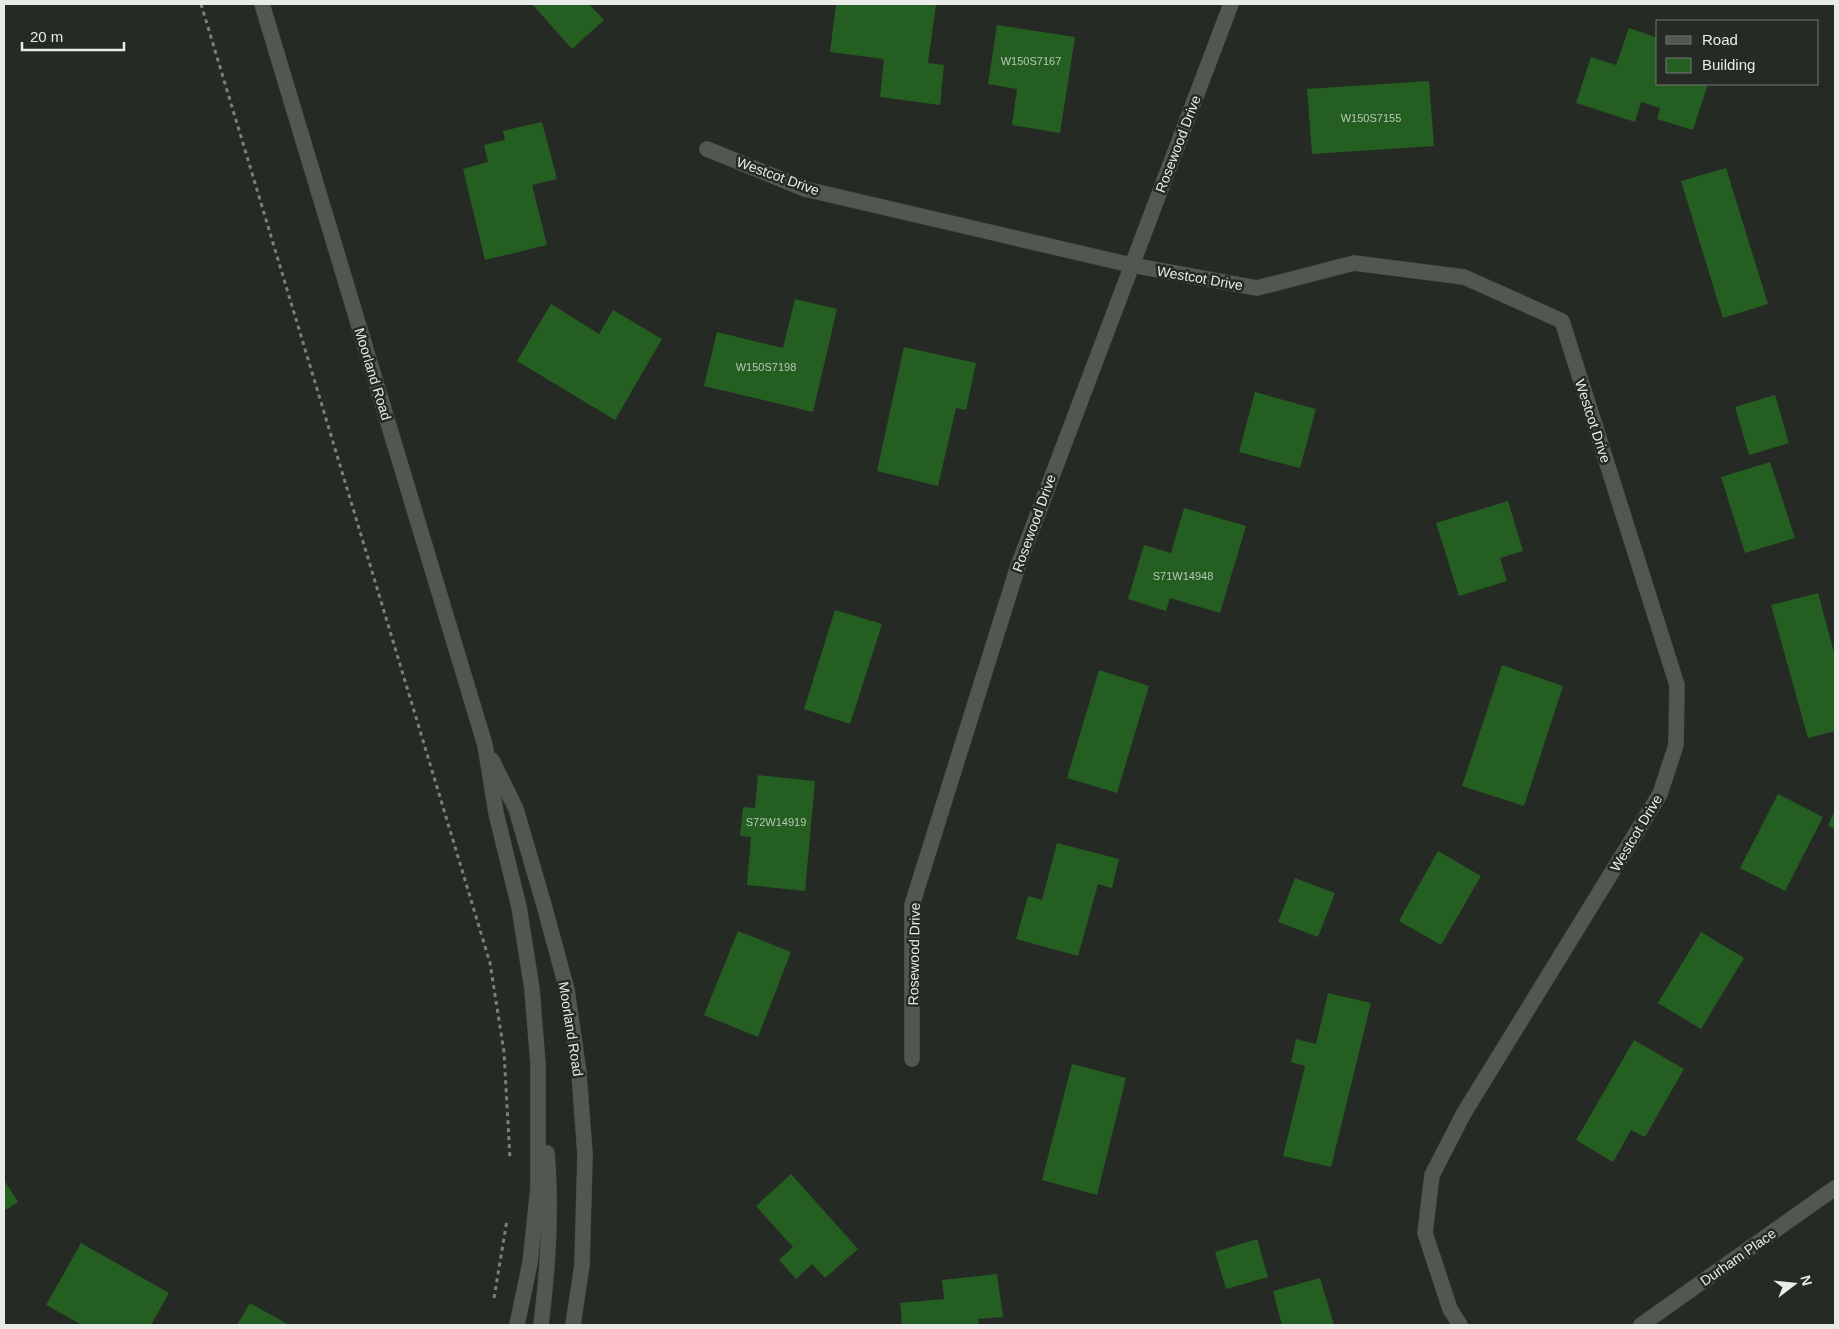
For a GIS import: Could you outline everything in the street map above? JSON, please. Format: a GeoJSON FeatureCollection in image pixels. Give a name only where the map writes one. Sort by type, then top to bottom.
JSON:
{"type":"FeatureCollection","features":[{"type":"Feature","properties":{"kind":"street","name":"Moorland Road"},"geometry":{"type":"LineString","coordinates":[[262,4],[485,745],[496,813],[519,907],[532,989],[538,1064],[538,1188],[530,1263],[518,1325]]}},
{"type":"Feature","properties":{"kind":"street","name":"Rosewood Drive"},"geometry":{"type":"LineString","coordinates":[[912,1059],[912,904],[1018,566],[1231,4]]}},
{"type":"Feature","properties":{"kind":"street","name":"Westcot Drive"},"geometry":{"type":"LineString","coordinates":[[707,149],[805,189],[1131,265],[1257,288],[1354,262],[1464,277],[1562,321],[1677,685],[1676,745],[1660,794],[1464,1113],[1432,1175],[1425,1233],[1450,1309],[1460,1325]]}},
{"type":"Feature","properties":{"kind":"street","name":"Moorland Road"},"geometry":{"type":"LineString","coordinates":[[485,745],[516,809],[567,990],[579,1073],[585,1155],[582,1266],[573,1325]]}},
{"type":"Feature","properties":{"kind":"street"},"geometry":{"type":"LineString","coordinates":[[538,1064],[550,1186],[545,1294],[541,1325]]}},
{"type":"Feature","properties":{"kind":"street","name":"Durham Place"},"geometry":{"type":"LineString","coordinates":[[1641,1325],[1835,1188]]}},
{"type":"Feature","properties":{"kind":"path"},"geometry":{"type":"LineString","coordinates":[[201,4],[490,963],[504,1052],[511,1167]]}},
{"type":"Feature","properties":{"kind":"path"},"geometry":{"type":"LineString","coordinates":[[493,1306],[508,1214]]}},
{"type":"Feature","properties":{"kind":"building"},"geometry":{"type":"Polygon","coordinates":[[[532,4],[589,4],[604,20],[572,49],[532,4]]]}},
{"type":"Feature","properties":{"kind":"building"},"geometry":{"type":"Polygon","coordinates":[[[836,4],[936,4],[928,63],[944,65],[940,105],[880,97],[884,59],[830,52],[836,4]]]}},
{"type":"Feature","properties":{"kind":"building"},"geometry":{"type":"Polygon","coordinates":[[[997,25],[1075,37],[1060,133],[1012,125],[1017,89],[988,84],[997,25]]]}},
{"type":"Feature","properties":{"kind":"building"},"geometry":{"type":"Polygon","coordinates":[[[1629,28],[1656,37],[1656,85],[1708,85],[1693,130],[1657,119],[1660,108],[1641,102],[1635,122],[1576,103],[1591,57],[1616,65],[1629,28]]]}},
{"type":"Feature","properties":{"kind":"building"},"geometry":{"type":"Polygon","coordinates":[[[1429,81],[1434,146],[1312,154],[1307,89],[1429,81]]]}},
{"type":"Feature","properties":{"kind":"building"},"geometry":{"type":"Polygon","coordinates":[[[542,122],[557,179],[532,185],[547,245],[485,260],[463,169],[488,162],[484,145],[505,140],[503,131],[542,122]]]}},
{"type":"Feature","properties":{"kind":"building"},"geometry":{"type":"Polygon","coordinates":[[[1726,168],[1768,304],[1723,318],[1681,181],[1726,168]]]}},
{"type":"Feature","properties":{"kind":"building"},"geometry":{"type":"Polygon","coordinates":[[[795,299],[837,309],[813,412],[704,386],[717,332],[783,348],[795,299]]]}},
{"type":"Feature","properties":{"kind":"building"},"geometry":{"type":"Polygon","coordinates":[[[551,304],[599,334],[613,310],[662,339],[615,420],[517,361],[551,304]]]}},
{"type":"Feature","properties":{"kind":"building"},"geometry":{"type":"Polygon","coordinates":[[[904,347],[976,363],[966,410],[956,408],[938,486],[877,471],[904,347]]]}},
{"type":"Feature","properties":{"kind":"building"},"geometry":{"type":"Polygon","coordinates":[[[1255,392],[1316,409],[1300,468],[1239,452],[1255,392]]]}},
{"type":"Feature","properties":{"kind":"building"},"geometry":{"type":"Polygon","coordinates":[[[1775,395],[1789,443],[1749,455],[1735,407],[1775,395]]]}},
{"type":"Feature","properties":{"kind":"building"},"geometry":{"type":"Polygon","coordinates":[[[1770,462],[1795,538],[1745,553],[1721,477],[1770,462]]]}},
{"type":"Feature","properties":{"kind":"building"},"geometry":{"type":"Polygon","coordinates":[[[1508,501],[1523,551],[1500,558],[1507,581],[1459,596],[1436,523],[1508,501]]]}},
{"type":"Feature","properties":{"kind":"building"},"geometry":{"type":"Polygon","coordinates":[[[1184,508],[1246,526],[1220,613],[1170,598],[1166,611],[1128,599],[1144,545],[1171,553],[1184,508]]]}},
{"type":"Feature","properties":{"kind":"building"},"geometry":{"type":"Polygon","coordinates":[[[1818,593],[1835,656],[1835,731],[1808,738],[1771,605],[1818,593]]]}},
{"type":"Feature","properties":{"kind":"building"},"geometry":{"type":"Polygon","coordinates":[[[835,610],[882,624],[850,724],[804,709],[835,610]]]}},
{"type":"Feature","properties":{"kind":"building"},"geometry":{"type":"Polygon","coordinates":[[[1502,665],[1563,686],[1524,806],[1462,786],[1502,665]]]}},
{"type":"Feature","properties":{"kind":"building"},"geometry":{"type":"Polygon","coordinates":[[[1099,670],[1149,686],[1117,793],[1067,778],[1099,670]]]}},
{"type":"Feature","properties":{"kind":"building"},"geometry":{"type":"Polygon","coordinates":[[[758,775],[815,781],[805,891],[747,885],[751,837],[740,836],[743,807],[755,808],[758,775]]]}},
{"type":"Feature","properties":{"kind":"building"},"geometry":{"type":"Polygon","coordinates":[[[1778,794],[1823,817],[1785,891],[1740,868],[1778,794]]]}},
{"type":"Feature","properties":{"kind":"building"},"geometry":{"type":"Polygon","coordinates":[[[1835,810],[1835,829],[1828,825],[1835,810]]]}},
{"type":"Feature","properties":{"kind":"building"},"geometry":{"type":"Polygon","coordinates":[[[1057,843],[1119,859],[1112,888],[1098,884],[1078,956],[1016,939],[1028,896],[1042,900],[1057,843]]]}},
{"type":"Feature","properties":{"kind":"building"},"geometry":{"type":"Polygon","coordinates":[[[1438,851],[1481,876],[1441,945],[1399,921],[1438,851]]]}},
{"type":"Feature","properties":{"kind":"building"},"geometry":{"type":"Polygon","coordinates":[[[1295,878],[1335,893],[1318,937],[1278,922],[1295,878]]]}},
{"type":"Feature","properties":{"kind":"building"},"geometry":{"type":"Polygon","coordinates":[[[738,931],[791,952],[758,1037],[704,1015],[738,931]]]}},
{"type":"Feature","properties":{"kind":"building"},"geometry":{"type":"Polygon","coordinates":[[[1701,932],[1744,958],[1701,1029],[1658,1003],[1701,932]]]}},
{"type":"Feature","properties":{"kind":"building"},"geometry":{"type":"Polygon","coordinates":[[[1328,993],[1371,1003],[1331,1167],[1283,1156],[1305,1066],[1291,1062],[1296,1039],[1316,1044],[1328,993]]]}},
{"type":"Feature","properties":{"kind":"building"},"geometry":{"type":"Polygon","coordinates":[[[1634,1040],[1684,1069],[1645,1137],[1631,1130],[1613,1162],[1576,1140],[1634,1040]]]}},
{"type":"Feature","properties":{"kind":"building"},"geometry":{"type":"Polygon","coordinates":[[[1072,1064],[1126,1078],[1097,1195],[1042,1180],[1072,1064]]]}},
{"type":"Feature","properties":{"kind":"building"},"geometry":{"type":"Polygon","coordinates":[[[791,1174],[858,1249],[825,1278],[812,1264],[796,1279],[779,1260],[793,1247],[756,1206],[791,1174]]]}},
{"type":"Feature","properties":{"kind":"building"},"geometry":{"type":"Polygon","coordinates":[[[4,1180],[18,1202],[4,1211],[4,1180]]]}},
{"type":"Feature","properties":{"kind":"building"},"geometry":{"type":"Polygon","coordinates":[[[1257,1239],[1268,1277],[1226,1289],[1215,1252],[1257,1239]]]}},
{"type":"Feature","properties":{"kind":"building"},"geometry":{"type":"Polygon","coordinates":[[[81,1243],[169,1293],[151,1325],[82,1325],[46,1305],[81,1243]]]}},
{"type":"Feature","properties":{"kind":"building"},"geometry":{"type":"Polygon","coordinates":[[[997,1274],[1003,1317],[978,1319],[979,1325],[902,1325],[900,1303],[944,1299],[942,1280],[997,1274]]]}},
{"type":"Feature","properties":{"kind":"building"},"geometry":{"type":"Polygon","coordinates":[[[1320,1278],[1334,1325],[1282,1325],[1273,1291],[1320,1278]]]}},
{"type":"Feature","properties":{"kind":"building"},"geometry":{"type":"Polygon","coordinates":[[[250,1303],[289,1325],[237,1325],[250,1303]]]}}]}
